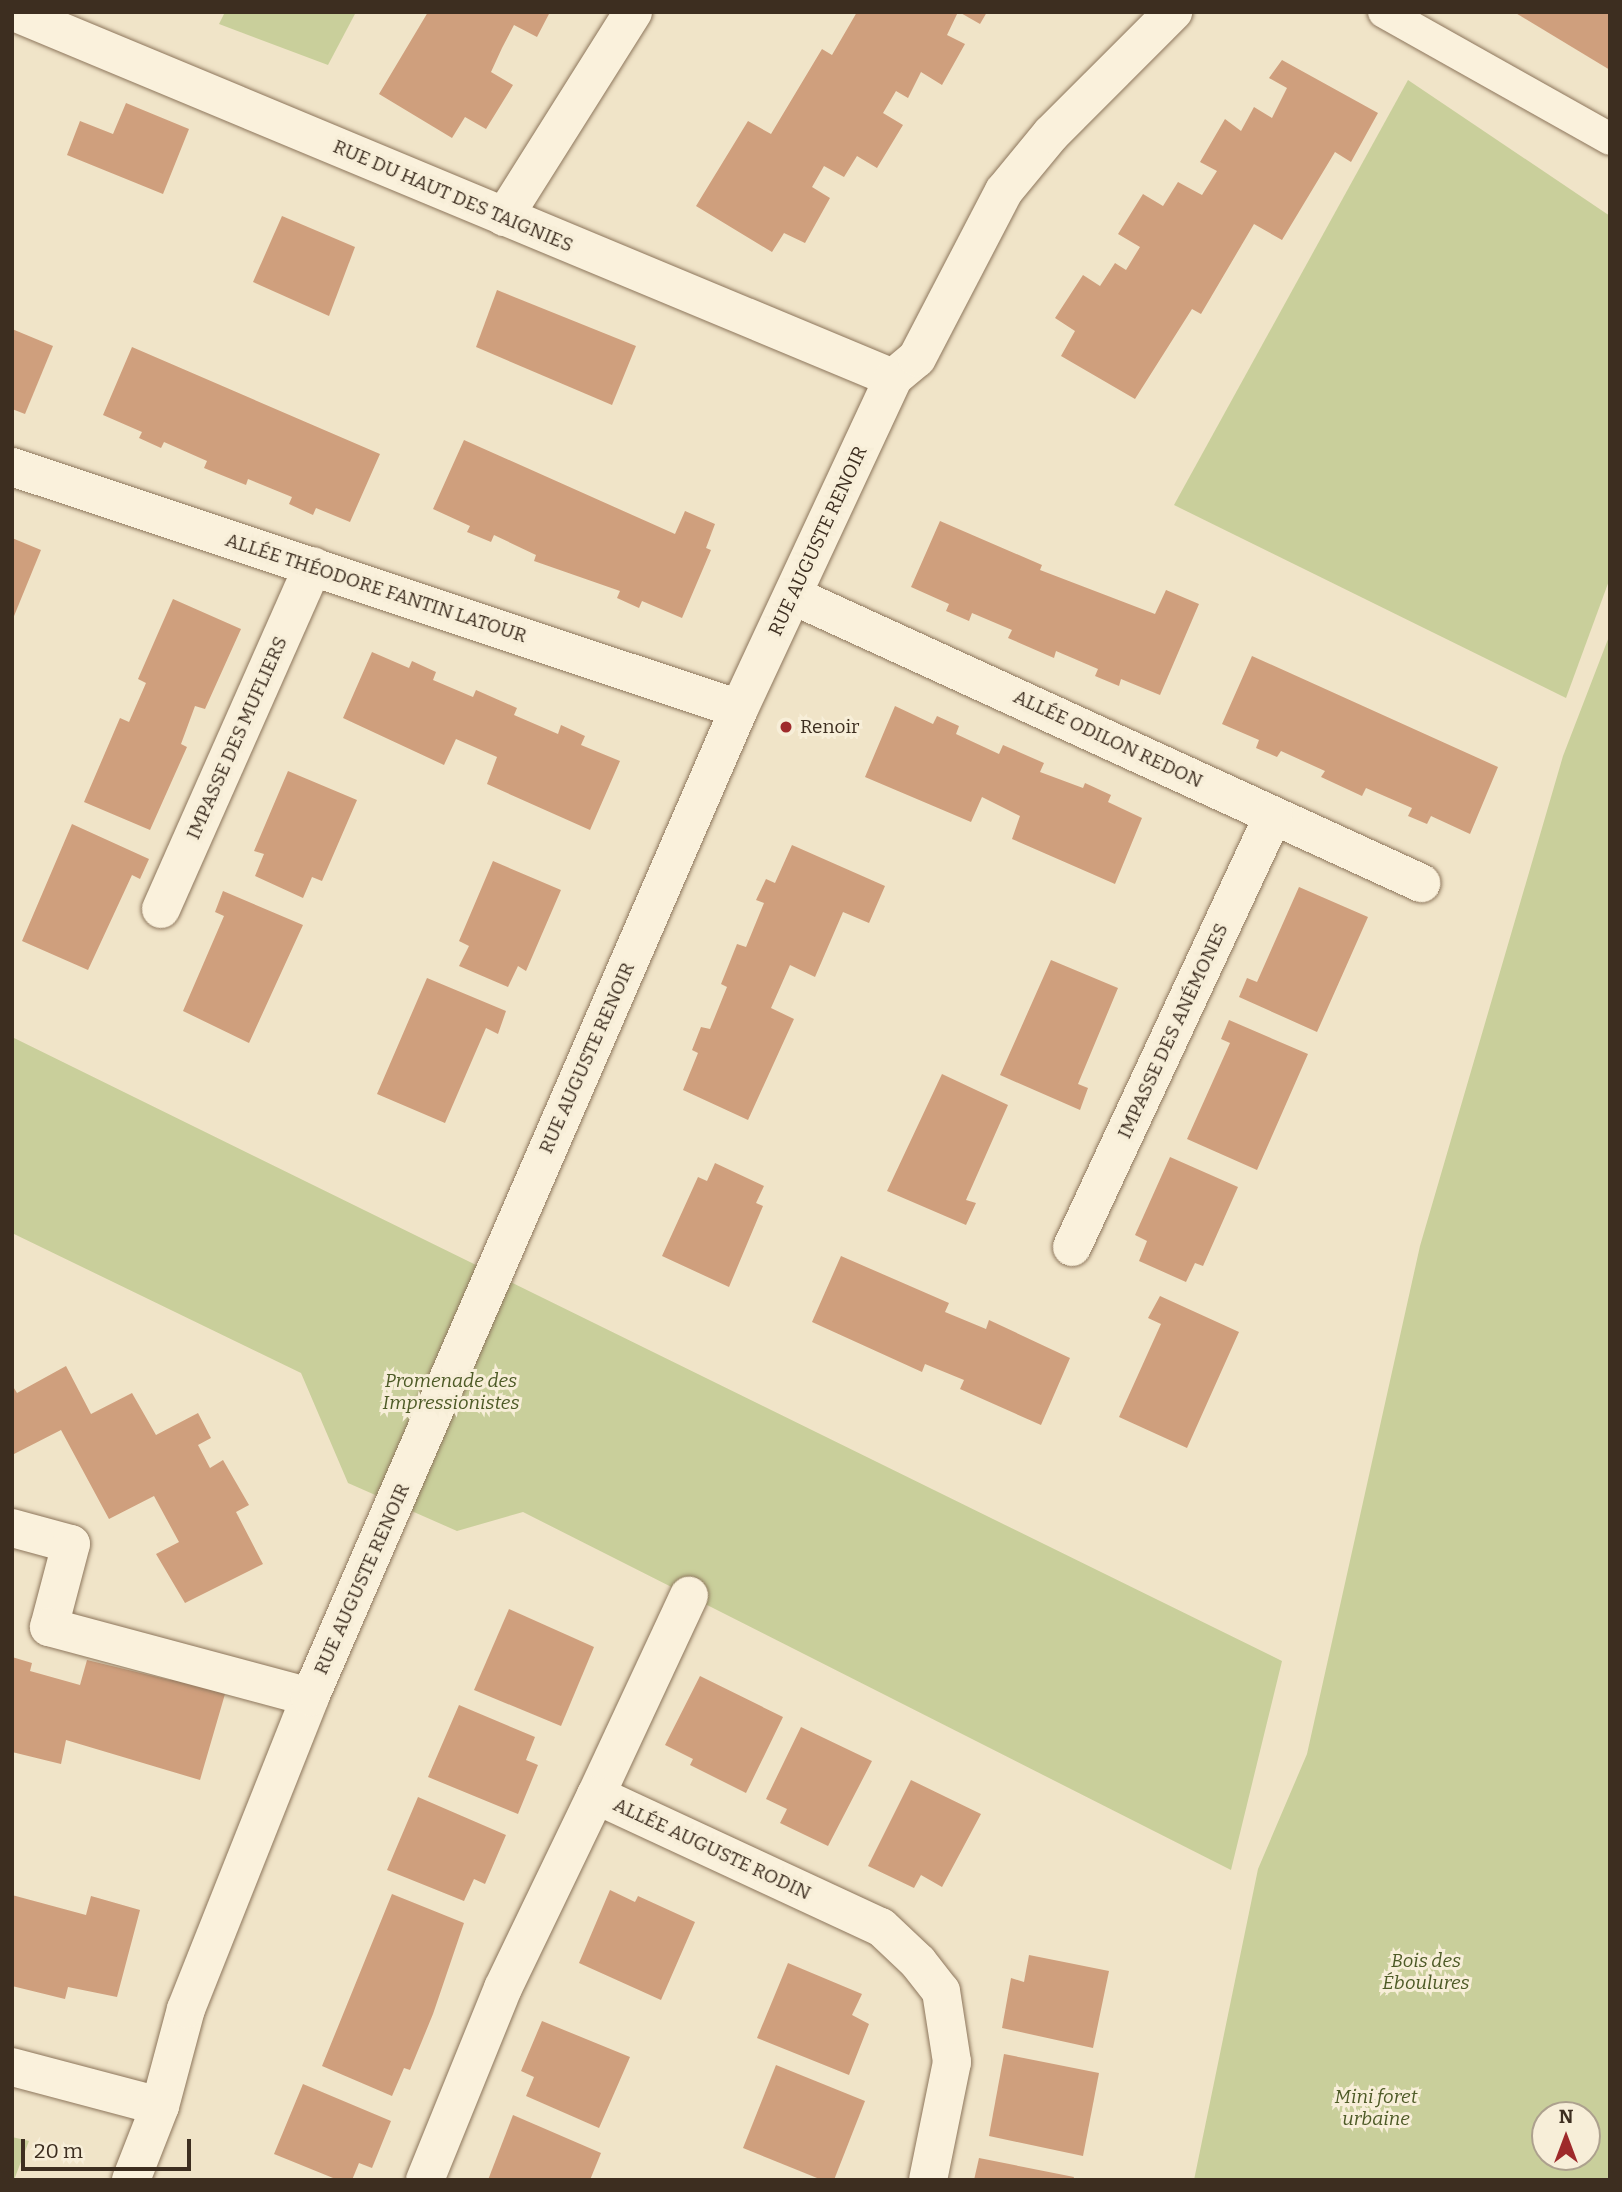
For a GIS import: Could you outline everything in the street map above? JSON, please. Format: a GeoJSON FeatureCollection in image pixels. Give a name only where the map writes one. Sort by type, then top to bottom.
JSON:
{"type":"FeatureCollection","features":[{"type":"Feature","properties":{"kind":"street","name":"RUE DU HAUT DES TAIGNIES"},"geometry":{"type":"LineString","coordinates":[[14,12],[893,378]]}},
{"type":"Feature","properties":{"kind":"street"},"geometry":{"type":"LineString","coordinates":[[505,217],[633,12]]}},
{"type":"Feature","properties":{"kind":"street","name":"RUE AUGUSTE RENOIR"},"geometry":{"type":"LineString","coordinates":[[131,2180],[160,2106],[186,2009],[310,1697],[378,1551],[440,1394],[739,709],[794,596],[893,378],[917,358],[1004,191],[1051,134],[1173,12]]}},
{"type":"Feature","properties":{"kind":"street","name":"ALLÉE THÉODORE FANTIN LATOUR"},"geometry":{"type":"LineString","coordinates":[[12,467],[739,709]]}},
{"type":"Feature","properties":{"kind":"street","name":"IMPASSE DES MUFLIERS"},"geometry":{"type":"LineString","coordinates":[[162,909],[313,566]]}},
{"type":"Feature","properties":{"kind":"street","name":"ALLÉE ODILON REDON"},"geometry":{"type":"LineString","coordinates":[[794,596],[1421,883]]}},
{"type":"Feature","properties":{"kind":"street","name":"IMPASSE DES ANÉMONES"},"geometry":{"type":"LineString","coordinates":[[1072,1247],[1273,816]]}},
{"type":"Feature","properties":{"kind":"street"},"geometry":{"type":"LineString","coordinates":[[12,1528],[71,1544],[49,1627],[310,1697]]}},
{"type":"Feature","properties":{"kind":"street"},"geometry":{"type":"LineString","coordinates":[[596,1795],[689,1596]]}},
{"type":"Feature","properties":{"kind":"street","name":"ALLÉE AUGUSTE RODIN"},"geometry":{"type":"LineString","coordinates":[[425,2180],[503,1988],[596,1795],[881,1927],[918,1962],[941,1991],[948,2017],[951,2062],[928,2180]]}},
{"type":"Feature","properties":{"kind":"street"},"geometry":{"type":"LineString","coordinates":[[12,2067],[160,2106]]}},
{"type":"Feature","properties":{"kind":"lane"},"geometry":{"type":"LineString","coordinates":[[1384,12],[1610,139]]}},
{"type":"Feature","properties":{"kind":"green space"},"geometry":{"type":"Polygon","coordinates":[[[225,12],[356,12],[328,65],[219,24],[225,12]]]}},
{"type":"Feature","properties":{"kind":"green space"},"geometry":{"type":"Polygon","coordinates":[[[1408,80],[1610,216],[1610,578],[1566,698],[1174,505],[1408,80]]]}},
{"type":"Feature","properties":{"kind":"green space","name":"Bois des Éboulures"},"geometry":{"type":"Polygon","coordinates":[[[1610,634],[1610,2180],[1194,2180],[1258,1869],[1307,1754],[1420,1246],[1563,756],[1610,634]]]}},
{"type":"Feature","properties":{"kind":"green space","name":"Promenade des Impressionistes"},"geometry":{"type":"Polygon","coordinates":[[[12,1037],[1282,1661],[1231,1870],[523,1512],[457,1531],[348,1483],[301,1373],[12,1233],[12,1037]]]}},
{"type":"Feature","properties":{"kind":"green space"},"geometry":{"type":"Polygon","coordinates":[[[12,2137],[29,2141],[14,2180],[12,2180],[12,2137]]]}},
{"type":"Feature","properties":{"kind":"building"},"geometry":{"type":"Polygon","coordinates":[[[428,12],[550,12],[537,37],[514,25],[491,72],[513,85],[486,129],[465,117],[452,138],[379,94],[428,12]]]}},
{"type":"Feature","properties":{"kind":"building"},"geometry":{"type":"Polygon","coordinates":[[[857,12],[958,12],[947,35],[965,44],[942,85],[921,72],[908,98],[896,91],[883,113],[903,125],[877,168],[857,156],[844,177],[824,166],[812,187],[830,198],[805,243],[784,233],[772,252],[696,206],[748,121],[771,134],[822,49],[832,55],[857,12]]]}},
{"type":"Feature","properties":{"kind":"building"},"geometry":{"type":"Polygon","coordinates":[[[959,12],[987,12],[980,24],[959,12]]]}},
{"type":"Feature","properties":{"kind":"building"},"geometry":{"type":"Polygon","coordinates":[[[1514,12],[1610,12],[1610,70],[1514,12]]]}},
{"type":"Feature","properties":{"kind":"building"},"geometry":{"type":"Polygon","coordinates":[[[1282,60],[1378,113],[1351,162],[1335,152],[1282,240],[1254,224],[1201,314],[1192,309],[1135,399],[1061,356],[1075,331],[1055,318],[1083,275],[1100,286],[1115,263],[1126,270],[1140,247],[1118,234],[1143,194],[1163,206],[1178,182],[1202,195],[1217,171],[1200,162],[1225,119],[1241,131],[1254,107],[1272,118],[1287,88],[1269,78],[1282,60]]]}},
{"type":"Feature","properties":{"kind":"building"},"geometry":{"type":"Polygon","coordinates":[[[126,103],[189,129],[163,194],[67,155],[80,121],[113,134],[126,103]]]}},
{"type":"Feature","properties":{"kind":"building"},"geometry":{"type":"Polygon","coordinates":[[[282,216],[355,247],[329,316],[253,282],[282,216]]]}},
{"type":"Feature","properties":{"kind":"building"},"geometry":{"type":"Polygon","coordinates":[[[497,290],[636,346],[612,405],[476,347],[497,290]]]}},
{"type":"Feature","properties":{"kind":"building"},"geometry":{"type":"Polygon","coordinates":[[[12,329],[53,346],[25,414],[12,409],[12,329]]]}},
{"type":"Feature","properties":{"kind":"building"},"geometry":{"type":"Polygon","coordinates":[[[132,347],[380,454],[350,522],[316,508],[313,515],[289,504],[292,497],[248,479],[246,485],[204,468],[207,461],[164,442],[161,448],[139,438],[142,432],[103,415],[132,347]]]}},
{"type":"Feature","properties":{"kind":"building"},"geometry":{"type":"Polygon","coordinates":[[[464,440],[675,534],[685,511],[715,524],[706,548],[711,550],[682,618],[642,601],[639,608],[617,598],[620,591],[534,561],[536,555],[494,535],[491,542],[467,532],[470,526],[433,509],[464,440]]]}},
{"type":"Feature","properties":{"kind":"building"},"geometry":{"type":"Polygon","coordinates":[[[940,521],[1042,565],[1040,570],[1155,614],[1166,590],[1199,604],[1160,695],[1121,679],[1119,686],[1095,676],[1098,669],[1056,651],[1054,658],[1008,638],[1012,630],[972,613],[969,621],[946,611],[949,604],[911,587],[940,521]]]}},
{"type":"Feature","properties":{"kind":"building"},"geometry":{"type":"Polygon","coordinates":[[[12,538],[41,550],[12,621],[12,538]]]}},
{"type":"Feature","properties":{"kind":"building"},"geometry":{"type":"Polygon","coordinates":[[[173,599],[241,629],[205,709],[195,706],[181,744],[187,747],[150,830],[84,802],[120,718],[129,722],[146,683],[138,679],[173,599]]]}},
{"type":"Feature","properties":{"kind":"building"},"geometry":{"type":"Polygon","coordinates":[[[372,652],[409,668],[412,661],[436,672],[433,680],[473,697],[476,690],[517,708],[514,715],[558,734],[561,725],[585,736],[581,745],[620,761],[590,830],[487,784],[497,757],[456,739],[444,765],[343,718],[372,652]]]}},
{"type":"Feature","properties":{"kind":"building"},"geometry":{"type":"Polygon","coordinates":[[[1252,656],[1498,767],[1470,834],[1431,816],[1427,824],[1408,816],[1412,808],[1366,788],[1362,796],[1321,777],[1325,771],[1281,751],[1277,757],[1256,748],[1259,740],[1222,724],[1252,656]]]}},
{"type":"Feature","properties":{"kind":"building"},"geometry":{"type":"Polygon","coordinates":[[[895,706],[933,724],[937,716],[959,726],[956,734],[999,754],[1003,745],[1044,763],[1040,772],[1083,788],[1085,783],[1111,795],[1108,802],[1142,818],[1115,884],[1012,839],[1020,816],[982,797],[971,822],[865,777],[895,706]]]}},
{"type":"Feature","properties":{"kind":"building"},"geometry":{"type":"Polygon","coordinates":[[[288,771],[357,800],[322,881],[312,877],[303,898],[255,876],[264,854],[254,851],[288,771]]]}},
{"type":"Feature","properties":{"kind":"building"},"geometry":{"type":"Polygon","coordinates":[[[72,824],[149,859],[140,879],[132,875],[88,970],[22,941],[72,824]]]}},
{"type":"Feature","properties":{"kind":"building"},"geometry":{"type":"Polygon","coordinates":[[[792,845],[885,886],[869,923],[843,912],[815,977],[790,965],[771,1008],[794,1019],[748,1120],[683,1090],[698,1053],[692,1050],[701,1027],[710,1029],[727,987],[721,984],[737,944],[746,947],[764,903],[756,900],[766,879],[775,883],[792,845]]]}},
{"type":"Feature","properties":{"kind":"building"},"geometry":{"type":"Polygon","coordinates":[[[493,861],[561,890],[526,971],[518,966],[508,987],[459,966],[469,946],[459,941],[493,861]]]}},
{"type":"Feature","properties":{"kind":"building"},"geometry":{"type":"Polygon","coordinates":[[[1299,887],[1368,917],[1317,1032],[1239,997],[1247,978],[1257,982],[1299,887]]]}},
{"type":"Feature","properties":{"kind":"building"},"geometry":{"type":"Polygon","coordinates":[[[223,891],[303,925],[249,1043],[183,1011],[224,916],[215,912],[223,891]]]}},
{"type":"Feature","properties":{"kind":"building"},"geometry":{"type":"Polygon","coordinates":[[[1051,960],[1118,988],[1078,1084],[1088,1088],[1080,1110],[1000,1075],[1051,960]]]}},
{"type":"Feature","properties":{"kind":"building"},"geometry":{"type":"Polygon","coordinates":[[[427,978],[506,1011],[498,1034],[486,1028],[445,1123],[377,1094],[427,978]]]}},
{"type":"Feature","properties":{"kind":"building"},"geometry":{"type":"Polygon","coordinates":[[[1229,1020],[1308,1054],[1257,1170],[1187,1139],[1230,1043],[1221,1039],[1229,1020]]]}},
{"type":"Feature","properties":{"kind":"building"},"geometry":{"type":"Polygon","coordinates":[[[942,1074],[1008,1105],[966,1200],[976,1203],[966,1225],[887,1191],[942,1074]]]}},
{"type":"Feature","properties":{"kind":"building"},"geometry":{"type":"Polygon","coordinates":[[[1170,1157],[1238,1187],[1203,1266],[1195,1263],[1186,1282],[1139,1261],[1147,1241],[1135,1235],[1170,1157]]]}},
{"type":"Feature","properties":{"kind":"building"},"geometry":{"type":"Polygon","coordinates":[[[715,1163],[764,1186],[756,1203],[763,1206],[729,1287],[662,1256],[698,1177],[707,1181],[715,1163]]]}},
{"type":"Feature","properties":{"kind":"building"},"geometry":{"type":"Polygon","coordinates":[[[841,1256],[949,1303],[945,1312],[986,1329],[989,1320],[1070,1358],[1041,1425],[960,1389],[964,1380],[925,1364],[922,1372],[812,1322],[841,1256]]]}},
{"type":"Feature","properties":{"kind":"building"},"geometry":{"type":"Polygon","coordinates":[[[1160,1296],[1239,1332],[1187,1448],[1119,1417],[1161,1324],[1148,1318],[1160,1296]]]}},
{"type":"Feature","properties":{"kind":"building"},"geometry":{"type":"Polygon","coordinates":[[[66,1366],[91,1414],[132,1393],[156,1435],[198,1413],[211,1438],[198,1445],[210,1468],[223,1460],[249,1505],[236,1512],[263,1564],[185,1603],[156,1554],[179,1542],[154,1496],[109,1519],[61,1430],[14,1454],[12,1385],[17,1393],[66,1366]]]}},
{"type":"Feature","properties":{"kind":"building"},"geometry":{"type":"Polygon","coordinates":[[[509,1609],[594,1647],[561,1726],[474,1690],[509,1609]]]}},
{"type":"Feature","properties":{"kind":"building"},"geometry":{"type":"Polygon","coordinates":[[[12,1657],[32,1663],[30,1671],[80,1685],[87,1660],[170,1680],[171,1675],[225,1694],[200,1780],[66,1740],[61,1764],[12,1752],[12,1657]]]}},
{"type":"Feature","properties":{"kind":"building"},"geometry":{"type":"Polygon","coordinates":[[[700,1676],[783,1717],[746,1793],[690,1765],[693,1759],[665,1745],[700,1676]]]}},
{"type":"Feature","properties":{"kind":"building"},"geometry":{"type":"Polygon","coordinates":[[[459,1705],[535,1737],[526,1760],[538,1765],[518,1814],[428,1777],[459,1705]]]}},
{"type":"Feature","properties":{"kind":"building"},"geometry":{"type":"Polygon","coordinates":[[[801,1727],[872,1761],[828,1846],[780,1823],[787,1809],[766,1799],[801,1727]]]}},
{"type":"Feature","properties":{"kind":"building"},"geometry":{"type":"Polygon","coordinates":[[[911,1780],[981,1814],[942,1887],[921,1875],[914,1888],[868,1866],[911,1780]]]}},
{"type":"Feature","properties":{"kind":"building"},"geometry":{"type":"Polygon","coordinates":[[[418,1797],[506,1835],[485,1884],[474,1879],[464,1901],[387,1870],[418,1797]]]}},
{"type":"Feature","properties":{"kind":"building"},"geometry":{"type":"Polygon","coordinates":[[[610,1890],[635,1902],[638,1896],[695,1922],[661,2000],[579,1963],[610,1890]]]}},
{"type":"Feature","properties":{"kind":"building"},"geometry":{"type":"Polygon","coordinates":[[[392,1894],[464,1923],[433,2014],[410,2070],[404,2068],[392,2096],[322,2066],[392,1894]]]}},
{"type":"Feature","properties":{"kind":"building"},"geometry":{"type":"Polygon","coordinates":[[[12,1895],[86,1915],[91,1896],[140,1910],[117,1997],[68,1987],[65,1999],[12,1986],[12,1895]]]}},
{"type":"Feature","properties":{"kind":"building"},"geometry":{"type":"Polygon","coordinates":[[[1029,1955],[1109,1971],[1093,2048],[1002,2028],[1011,1978],[1024,1982],[1029,1955]]]}},
{"type":"Feature","properties":{"kind":"building"},"geometry":{"type":"Polygon","coordinates":[[[788,1963],[862,1994],[852,2015],[869,2024],[849,2075],[757,2038],[788,1963]]]}},
{"type":"Feature","properties":{"kind":"building"},"geometry":{"type":"Polygon","coordinates":[[[542,2021],[630,2057],[599,2128],[526,2096],[534,2077],[521,2071],[542,2021]]]}},
{"type":"Feature","properties":{"kind":"building"},"geometry":{"type":"Polygon","coordinates":[[[1004,2054],[1099,2073],[1083,2156],[989,2136],[1004,2054]]]}},
{"type":"Feature","properties":{"kind":"building"},"geometry":{"type":"Polygon","coordinates":[[[776,2065],[865,2101],[834,2180],[822,2180],[743,2148],[776,2065]]]}},
{"type":"Feature","properties":{"kind":"building"},"geometry":{"type":"Polygon","coordinates":[[[303,2084],[391,2121],[372,2168],[359,2163],[352,2180],[338,2180],[274,2154],[303,2084]]]}},
{"type":"Feature","properties":{"kind":"building"},"geometry":{"type":"Polygon","coordinates":[[[513,2115],[601,2153],[590,2180],[488,2180],[513,2115]]]}},
{"type":"Feature","properties":{"kind":"building"},"geometry":{"type":"Polygon","coordinates":[[[979,2158],[1074,2177],[1073,2180],[974,2180],[979,2158]]]}},
{"type":"Feature","properties":{"kind":"place","name":"Renoir"},"geometry":{"type":"Point","coordinates":[786,727]}},
{"type":"Feature","properties":{"kind":"park label","name":"Mini foret urbaine"},"geometry":{"type":"Point","coordinates":[1376,2108]}}]}
